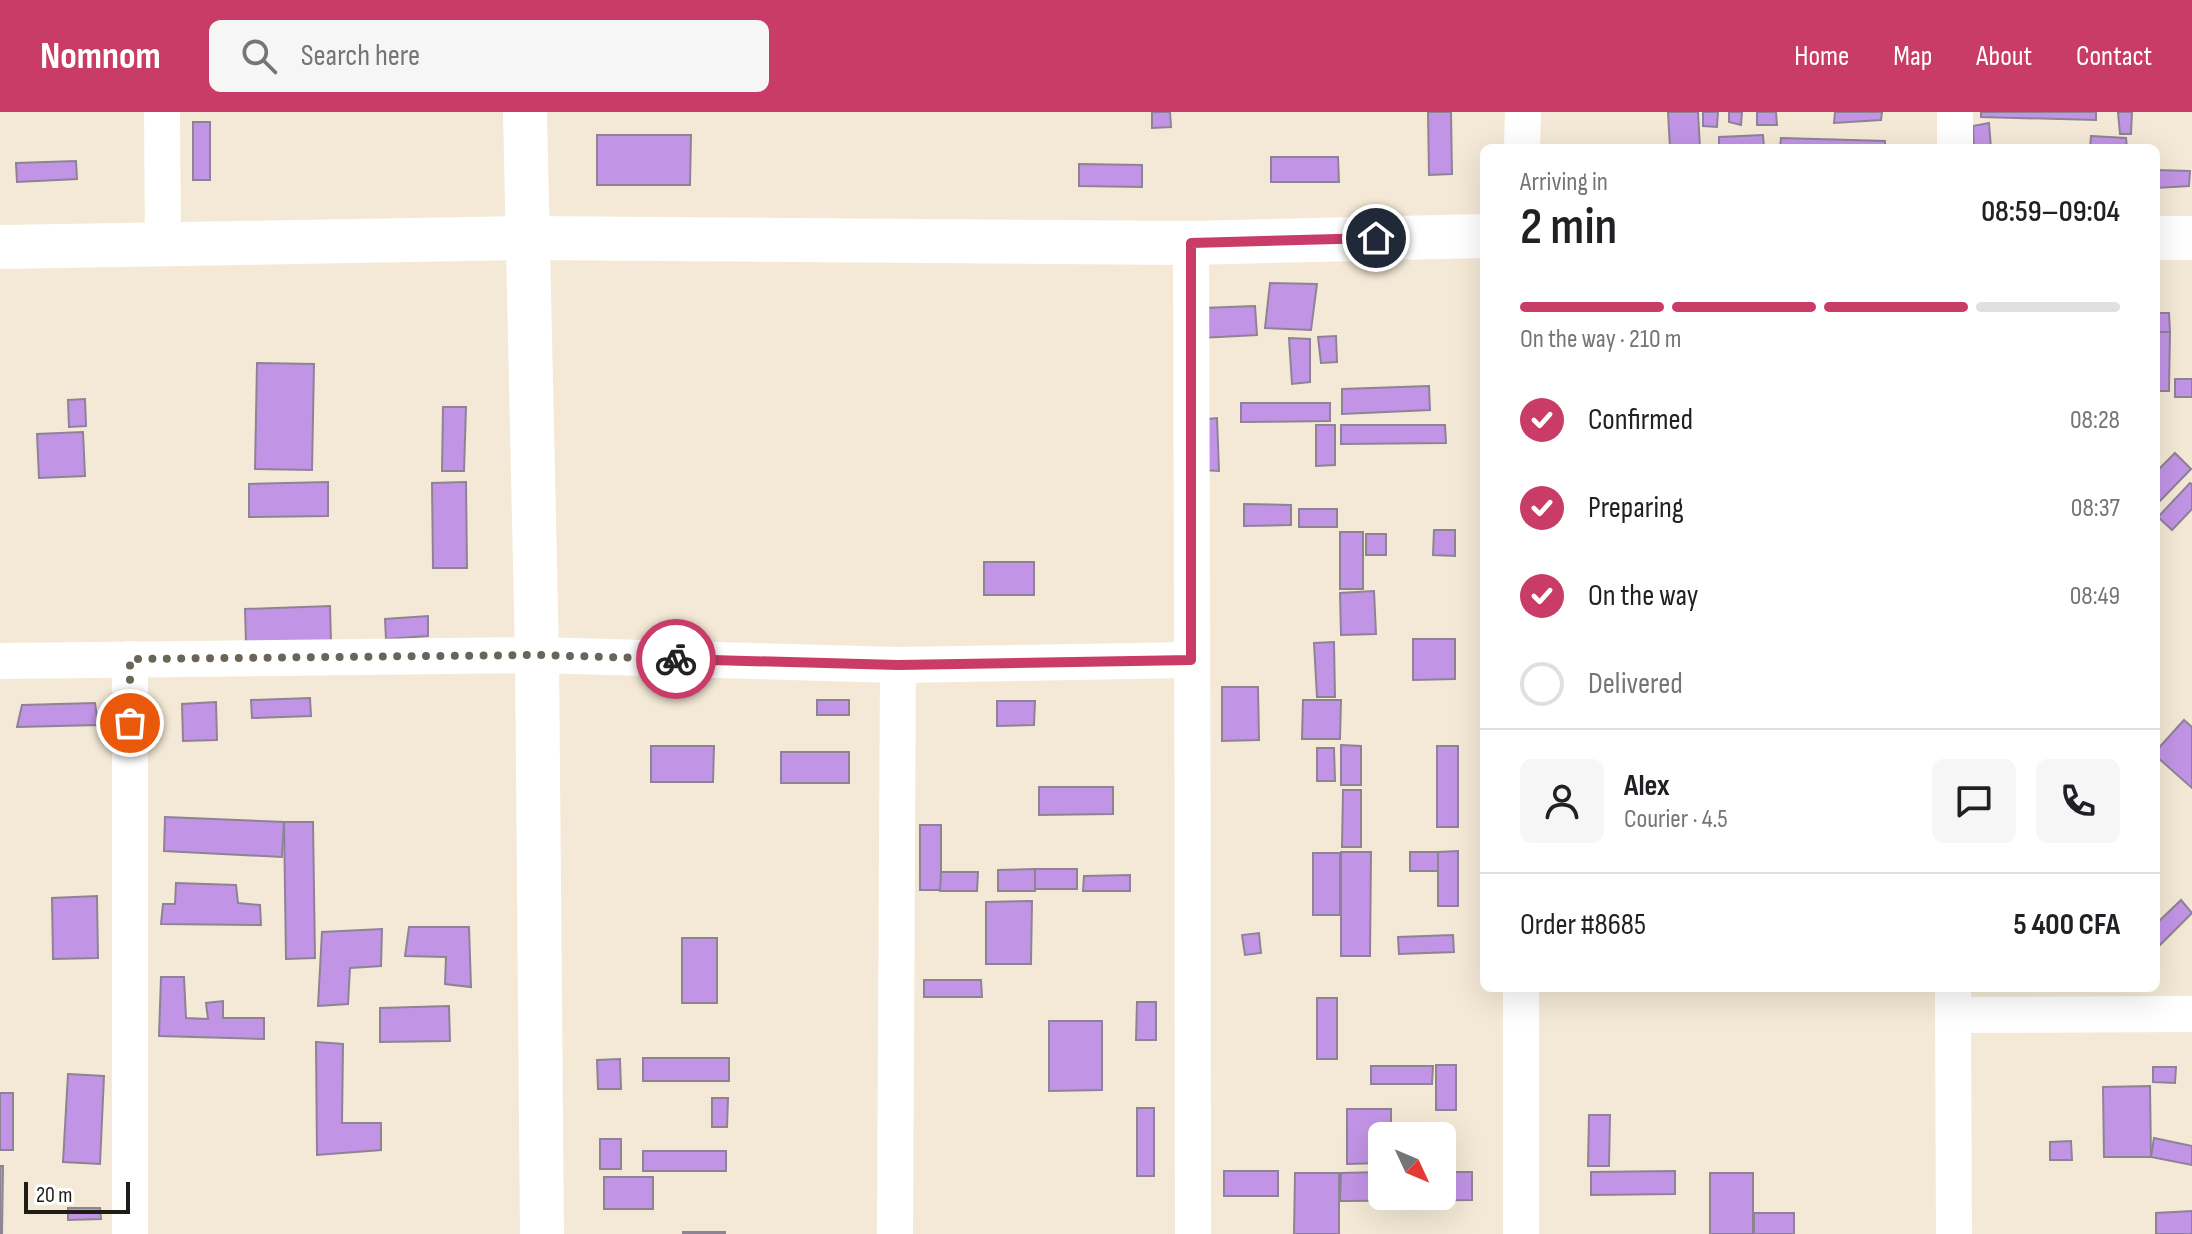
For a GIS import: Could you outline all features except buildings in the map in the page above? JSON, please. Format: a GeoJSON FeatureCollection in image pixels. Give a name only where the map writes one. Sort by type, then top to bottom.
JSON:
{"type":"FeatureCollection","features":[{"type":"Feature","properties":{"kind":"street"},"geometry":{"type":"LineString","coordinates":[[162,112],[163,245]]}},
{"type":"Feature","properties":{"kind":"street"},"geometry":{"type":"LineString","coordinates":[[525,112],[537,655],[542,1234]]}},
{"type":"Feature","properties":{"kind":"street"},"geometry":{"type":"LineString","coordinates":[[1522,144],[1523,112]]}},
{"type":"Feature","properties":{"kind":"street"},"geometry":{"type":"LineString","coordinates":[[1955,112],[1955,144]]}},
{"type":"Feature","properties":{"kind":"street"},"geometry":{"type":"LineString","coordinates":[[0,247],[528,238],[1191,243],[1480,236]]}},
{"type":"Feature","properties":{"kind":"street"},"geometry":{"type":"LineString","coordinates":[[2160,238],[2192,238]]}},
{"type":"Feature","properties":{"kind":"street"},"geometry":{"type":"LineString","coordinates":[[1191,243],[1193,1234]]}},
{"type":"Feature","properties":{"kind":"street"},"geometry":{"type":"LineString","coordinates":[[0,661],[537,655],[898,665],[1191,660]]}},
{"type":"Feature","properties":{"kind":"street"},"geometry":{"type":"LineString","coordinates":[[130,659],[130,1234]]}},
{"type":"Feature","properties":{"kind":"street"},"geometry":{"type":"LineString","coordinates":[[895,1234],[898,665]]}},
{"type":"Feature","properties":{"kind":"street"},"geometry":{"type":"LineString","coordinates":[[1521,992],[1521,1234]]}},
{"type":"Feature","properties":{"kind":"street"},"geometry":{"type":"LineString","coordinates":[[1954,1234],[1953,1002],[2192,1014]]}},
{"type":"Feature","properties":{"kind":"way so far"},"geometry":{"type":"LineString","coordinates":[[130,723],[130,659],[537,655],[676,659]]}},
{"type":"Feature","properties":{"kind":"route"},"geometry":{"type":"LineString","coordinates":[[676,659],[898,665],[1191,660],[1191,243],[1376,238]]}}]}
